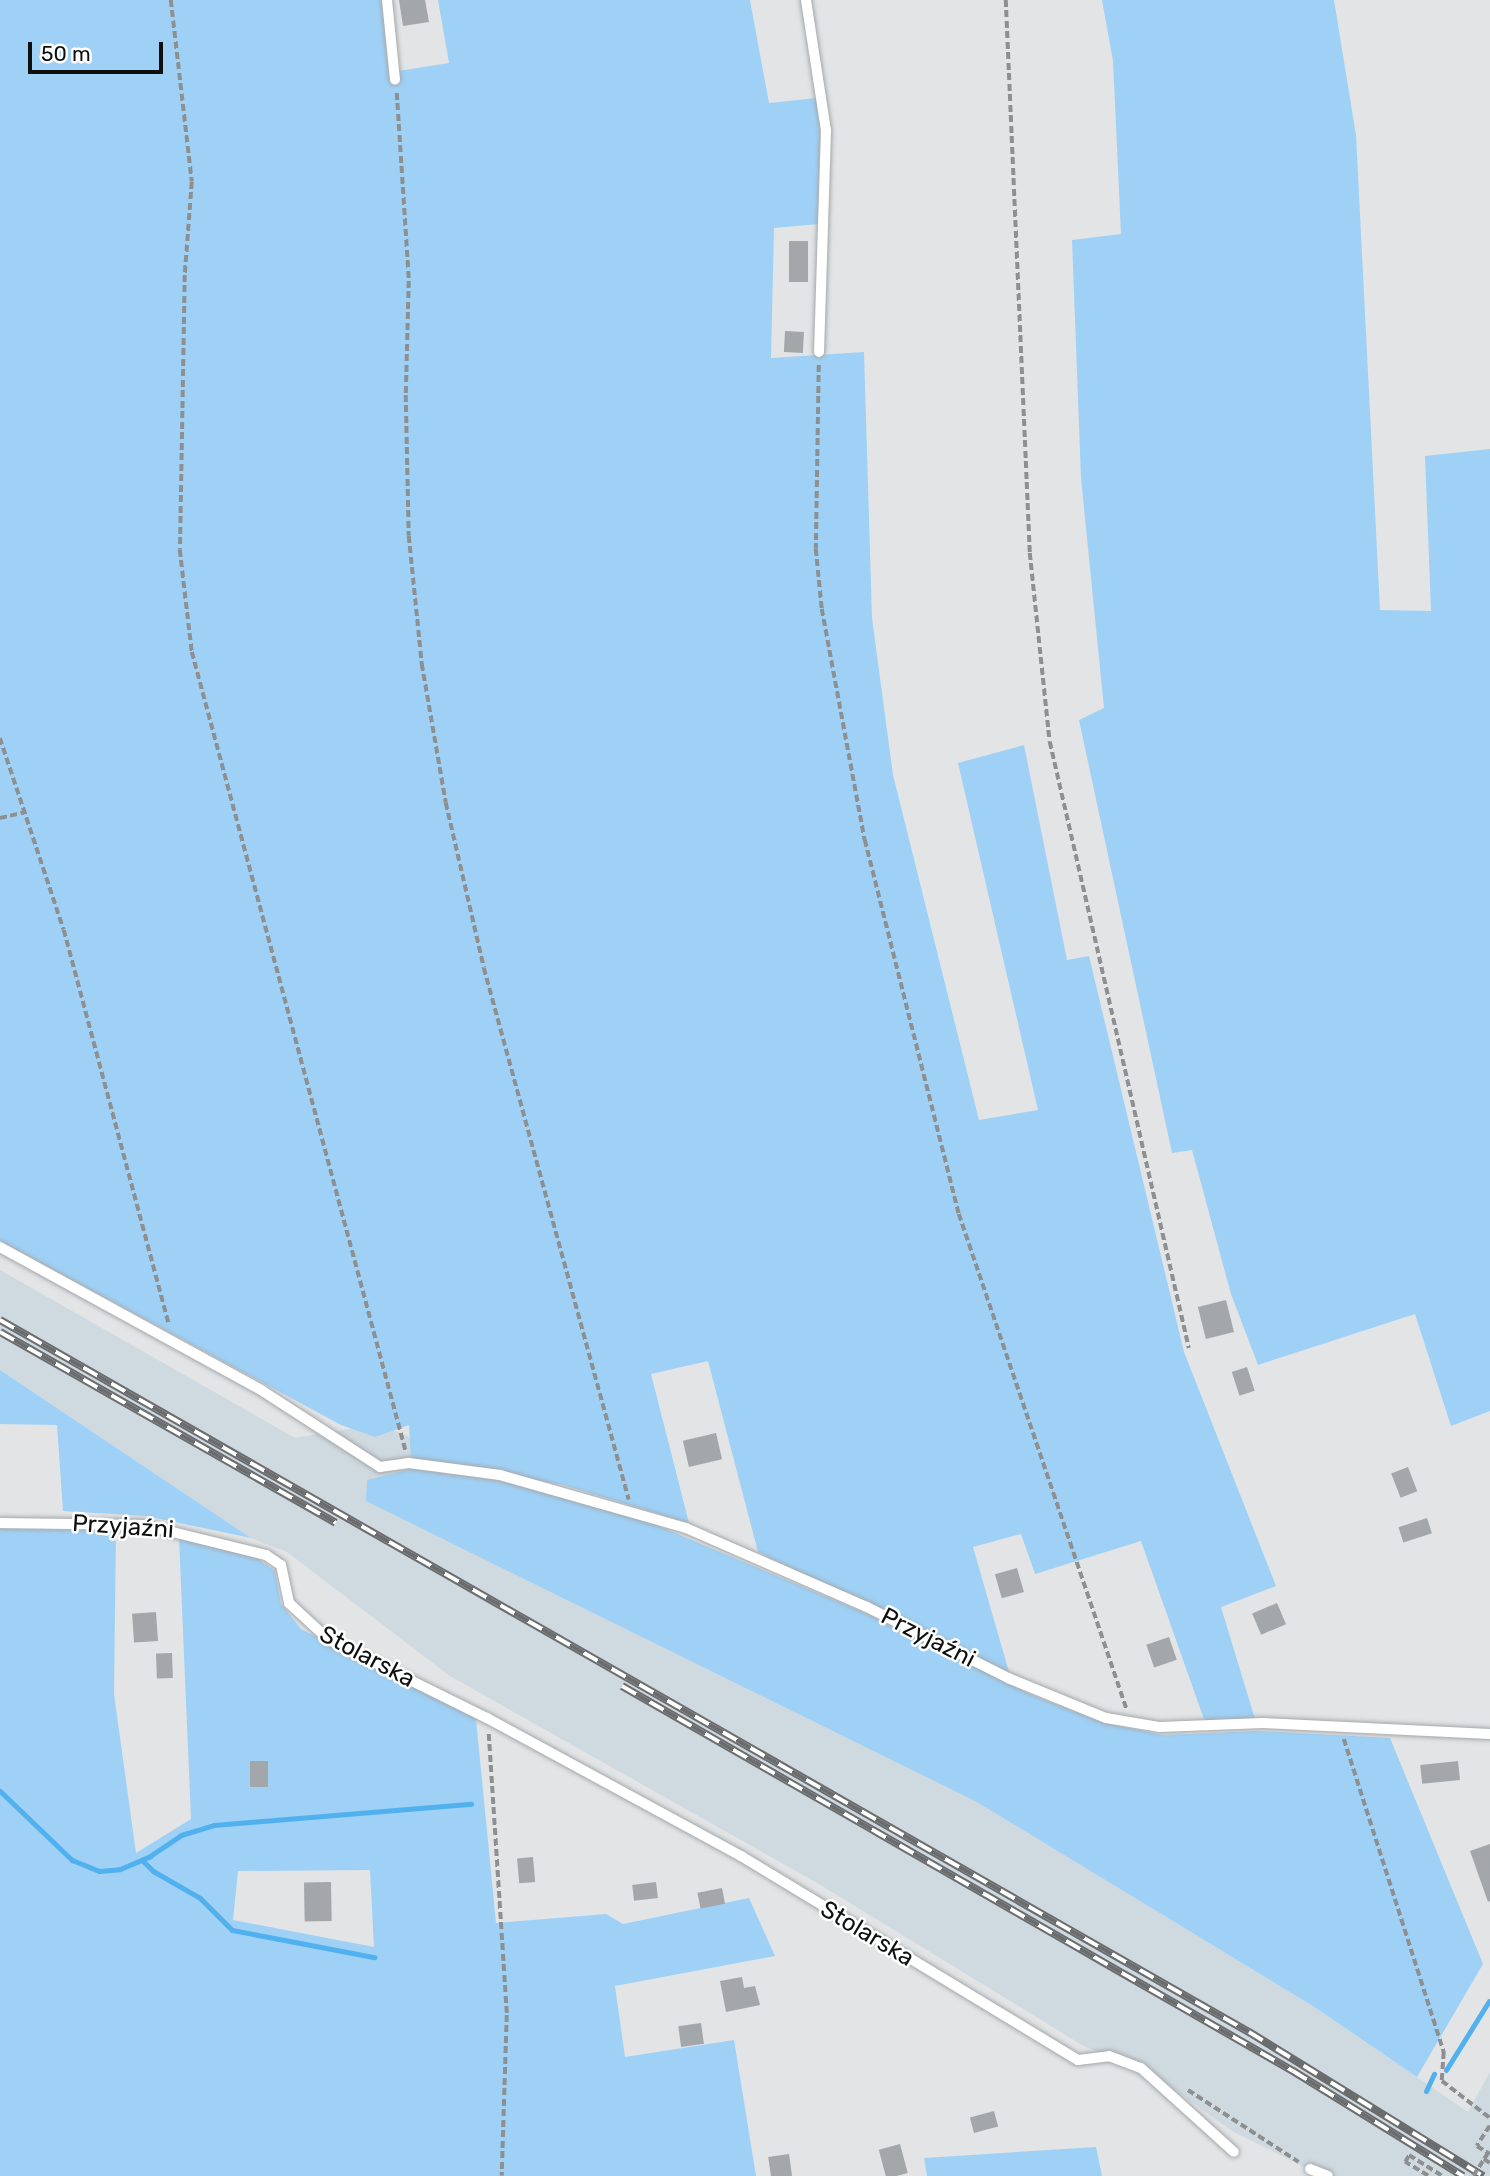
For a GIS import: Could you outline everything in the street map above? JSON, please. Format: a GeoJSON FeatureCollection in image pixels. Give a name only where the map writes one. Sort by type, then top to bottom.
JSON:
{"type":"FeatureCollection","features":[{"type":"Feature","properties":{"kind":"lane"},"geometry":{"type":"LineString","coordinates":[[387,0],[396,80]]}},
{"type":"Feature","properties":{"kind":"lane"},"geometry":{"type":"LineString","coordinates":[[806,0],[826,130],[819,352]]}},
{"type":"Feature","properties":{"kind":"lane"},"geometry":{"type":"LineString","coordinates":[[0,1247],[175,1343]]}},
{"type":"Feature","properties":{"kind":"lane","name":"Przyjaźni"},"geometry":{"type":"LineString","coordinates":[[175,1343],[261,1390],[380,1467],[409,1463],[500,1475],[632,1509],[686,1528],[867,1607],[1008,1678],[1106,1718],[1160,1727],[1263,1723],[1490,1734]]}},
{"type":"Feature","properties":{"kind":"lane","name":"Przyjaźni"},"geometry":{"type":"LineString","coordinates":[[0,1523],[145,1525],[266,1555],[281,1565]]}},
{"type":"Feature","properties":{"kind":"lane","name":"Stolarska"},"geometry":{"type":"LineString","coordinates":[[281,1565],[289,1603],[321,1634],[487,1718],[741,1856],[1078,2060],[1109,2056],[1141,2068],[1234,2152]]}},
{"type":"Feature","properties":{"kind":"lane"},"geometry":{"type":"LineString","coordinates":[[1310,2169],[1328,2176]]}},
{"type":"Feature","properties":{"kind":"path"},"geometry":{"type":"LineString","coordinates":[[171,0],[192,182],[185,275],[180,550],[192,652],[409,1463]]}},
{"type":"Feature","properties":{"kind":"path"},"geometry":{"type":"LineString","coordinates":[[1006,0],[1030,553],[1050,742],[1189,1348]]}},
{"type":"Feature","properties":{"kind":"path"},"geometry":{"type":"LineString","coordinates":[[396,80],[407,201],[409,536],[422,664],[446,803],[484,968],[632,1509]]}},
{"type":"Feature","properties":{"kind":"path"},"geometry":{"type":"LineString","coordinates":[[819,352],[816,549],[822,609],[865,840],[959,1214],[1131,1722]]}},
{"type":"Feature","properties":{"kind":"path"},"geometry":{"type":"LineString","coordinates":[[0,738],[26,812],[88,1015],[175,1343]]}},
{"type":"Feature","properties":{"kind":"path"},"geometry":{"type":"LineString","coordinates":[[0,818],[26,812]]}},
{"type":"Feature","properties":{"kind":"path"},"geometry":{"type":"LineString","coordinates":[[487,1718],[507,2015],[502,2176]]}},
{"type":"Feature","properties":{"kind":"path"},"geometry":{"type":"LineString","coordinates":[[1345,1741],[1444,2052],[1442,2081],[1490,2118]]}},
{"type":"Feature","properties":{"kind":"path"},"geometry":{"type":"LineString","coordinates":[[1181,2085],[1310,2169]]}},
{"type":"Feature","properties":{"kind":"path"},"geometry":{"type":"LineString","coordinates":[[1473,2176],[1490,2151],[1477,2146],[1490,2126]]}},
{"type":"Feature","properties":{"kind":"path"},"geometry":{"type":"LineString","coordinates":[[1428,2176],[1405,2162],[1409,2155],[1443,2176]]}},
{"type":"Feature","properties":{"kind":"path"},"geometry":{"type":"LineString","coordinates":[[1484,2159],[1490,2163]]}},
{"type":"Feature","properties":{"kind":"shaded area"},"geometry":{"type":"Polygon","coordinates":[[[0,0],[383,0],[392,72],[449,63],[438,0],[750,0],[769,103],[817,98],[820,129],[819,224],[774,228],[771,358],[864,352],[872,618],[893,775],[979,1120],[1038,1110],[958,763],[1024,745],[1067,960],[1089,956],[1184,1352],[1276,1586],[1221,1607],[1255,1719],[1205,1722],[1141,1541],[1035,1574],[1021,1534],[973,1547],[1009,1672],[758,1552],[708,1361],[651,1374],[689,1523],[563,1485],[411,1458],[409,1425],[375,1437],[341,1425],[0,1241],[0,0]]]}},
{"type":"Feature","properties":{"kind":"shaded area"},"geometry":{"type":"Polygon","coordinates":[[[1102,0],[1334,0],[1356,135],[1380,610],[1431,611],[1425,456],[1490,449],[1490,1411],[1451,1426],[1415,1314],[1258,1365],[1231,1294],[1192,1150],[1172,1153],[1079,720],[1104,708],[1081,478],[1072,240],[1121,234],[1113,61],[1102,0]]]}},
{"type":"Feature","properties":{"kind":"shaded area"},"geometry":{"type":"Polygon","coordinates":[[[0,1270],[295,1438],[379,1424],[423,1443],[975,1801],[1313,2006],[1468,2112],[1490,2072],[1490,2176],[1330,2176],[1302,2166],[1232,2131],[1158,2078],[1082,2045],[819,1884],[450,1676],[287,1552],[251,1538],[0,1370],[0,1270]]]}},
{"type":"Feature","properties":{"kind":"shaded area"},"geometry":{"type":"Polygon","coordinates":[[[0,1370],[251,1538],[146,1516],[63,1511],[57,1425],[0,1424],[0,1370]]]}},
{"type":"Feature","properties":{"kind":"shaded area"},"geometry":{"type":"Polygon","coordinates":[[[412,1469],[500,1481],[637,1517],[865,1613],[1034,1696],[1105,1723],[1163,1735],[1259,1731],[1390,1738],[1483,1964],[1417,2077],[1313,2006],[975,1801],[366,1501],[367,1480],[412,1469]]]}},
{"type":"Feature","properties":{"kind":"shaded area"},"geometry":{"type":"Polygon","coordinates":[[[0,1529],[116,1530],[114,1694],[136,1853],[191,1819],[179,1537],[258,1559],[275,1571],[281,1604],[301,1629],[476,1719],[496,1923],[606,1914],[623,1924],[749,1898],[775,1956],[615,1986],[625,2057],[734,2040],[756,2176],[0,2176],[0,1529]],[[370,1870],[238,1871],[233,1920],[374,1947],[370,1870]]]}},
{"type":"Feature","properties":{"kind":"shaded area"},"geometry":{"type":"Polygon","coordinates":[[[1096,2147],[1102,2176],[927,2176],[924,2158],[1096,2147]]]}},
{"type":"Feature","properties":{"kind":"building"},"geometry":{"type":"Polygon","coordinates":[[[399,0],[425,0],[429,22],[403,26],[399,0]]]}},
{"type":"Feature","properties":{"kind":"building"},"geometry":{"type":"Polygon","coordinates":[[[789,241],[808,241],[808,282],[789,282],[789,241]]]}},
{"type":"Feature","properties":{"kind":"building"},"geometry":{"type":"Polygon","coordinates":[[[785,331],[804,332],[803,353],[784,352],[785,331]]]}},
{"type":"Feature","properties":{"kind":"building"},"geometry":{"type":"Polygon","coordinates":[[[1226,1300],[1234,1332],[1206,1339],[1198,1307],[1226,1300]]]}},
{"type":"Feature","properties":{"kind":"building"},"geometry":{"type":"Polygon","coordinates":[[[1247,1367],[1255,1391],[1240,1396],[1232,1372],[1247,1367]]]}},
{"type":"Feature","properties":{"kind":"building"},"geometry":{"type":"Polygon","coordinates":[[[716,1433],[722,1459],[689,1467],[683,1441],[716,1433]]]}},
{"type":"Feature","properties":{"kind":"building"},"geometry":{"type":"Polygon","coordinates":[[[1408,1467],[1417,1491],[1401,1498],[1391,1473],[1408,1467]]]}},
{"type":"Feature","properties":{"kind":"building"},"geometry":{"type":"Polygon","coordinates":[[[1427,1518],[1432,1533],[1403,1542],[1398,1527],[1427,1518]]]}},
{"type":"Feature","properties":{"kind":"building"},"geometry":{"type":"Polygon","coordinates":[[[1017,1568],[1024,1592],[1002,1598],[995,1574],[1017,1568]]]}},
{"type":"Feature","properties":{"kind":"building"},"geometry":{"type":"Polygon","coordinates":[[[1277,1603],[1286,1624],[1261,1635],[1252,1614],[1277,1603]]]}},
{"type":"Feature","properties":{"kind":"building"},"geometry":{"type":"Polygon","coordinates":[[[156,1612],[158,1641],[134,1643],[132,1614],[156,1612]]]}},
{"type":"Feature","properties":{"kind":"building"},"geometry":{"type":"Polygon","coordinates":[[[1169,1637],[1177,1660],[1154,1668],[1146,1645],[1169,1637]]]}},
{"type":"Feature","properties":{"kind":"building"},"geometry":{"type":"Polygon","coordinates":[[[172,1653],[173,1678],[157,1679],[156,1654],[172,1653]]]}},
{"type":"Feature","properties":{"kind":"building"},"geometry":{"type":"Polygon","coordinates":[[[250,1761],[268,1761],[268,1787],[250,1787],[250,1761]]]}},
{"type":"Feature","properties":{"kind":"building"},"geometry":{"type":"Polygon","coordinates":[[[1458,1761],[1460,1780],[1422,1784],[1420,1765],[1458,1761]]]}},
{"type":"Feature","properties":{"kind":"building"},"geometry":{"type":"Polygon","coordinates":[[[1490,1844],[1490,1901],[1488,1902],[1470,1851],[1490,1844]]]}},
{"type":"Feature","properties":{"kind":"building"},"geometry":{"type":"Polygon","coordinates":[[[533,1857],[535,1882],[519,1883],[517,1858],[533,1857]]]}},
{"type":"Feature","properties":{"kind":"building"},"geometry":{"type":"Polygon","coordinates":[[[304,1882],[331,1882],[332,1921],[305,1921],[304,1882]]]}},
{"type":"Feature","properties":{"kind":"building"},"geometry":{"type":"Polygon","coordinates":[[[656,1882],[658,1898],[634,1901],[632,1885],[656,1882]]]}},
{"type":"Feature","properties":{"kind":"building"},"geometry":{"type":"Polygon","coordinates":[[[722,1888],[725,1904],[701,1908],[697,1893],[722,1888]]]}},
{"type":"Feature","properties":{"kind":"building"},"geometry":{"type":"Polygon","coordinates":[[[742,1977],[744,1988],[755,1986],[760,2005],[726,2012],[720,1981],[742,1977]]]}},
{"type":"Feature","properties":{"kind":"building"},"geometry":{"type":"Polygon","coordinates":[[[701,2023],[704,2044],[681,2047],[678,2026],[701,2023]]]}},
{"type":"Feature","properties":{"kind":"building"},"geometry":{"type":"Polygon","coordinates":[[[994,2111],[998,2126],[974,2133],[970,2117],[994,2111]]]}},
{"type":"Feature","properties":{"kind":"building"},"geometry":{"type":"Polygon","coordinates":[[[900,2144],[908,2173],[886,2176],[879,2150],[900,2144]]]}},
{"type":"Feature","properties":{"kind":"building"},"geometry":{"type":"Polygon","coordinates":[[[789,2154],[792,2176],[771,2176],[768,2157],[789,2154]]]}},
{"type":"Feature","properties":{"kind":"waterway"},"geometry":{"type":"LineString","coordinates":[[0,1791],[72,1860],[99,1871],[120,1869],[150,1856],[181,1835],[214,1825],[471,1804]]}},
{"type":"Feature","properties":{"kind":"waterway"},"geometry":{"type":"LineString","coordinates":[[142,1860],[153,1871],[200,1898],[232,1930],[374,1957]]}},
{"type":"Feature","properties":{"kind":"waterway"},"geometry":{"type":"LineString","coordinates":[[1446,2070],[1489,2001]]}},
{"type":"Feature","properties":{"kind":"waterway"},"geometry":{"type":"LineString","coordinates":[[1426,2091],[1434,2074]]}},
{"type":"Feature","properties":{"kind":"railway"},"geometry":{"type":"LineString","coordinates":[[0,1320],[1249,2032],[1483,2176]]}},
{"type":"Feature","properties":{"kind":"railway"},"geometry":{"type":"LineString","coordinates":[[0,1332],[336,1523]]}},
{"type":"Feature","properties":{"kind":"railway"},"geometry":{"type":"LineString","coordinates":[[622,1686],[1293,2071],[1463,2176]]}}]}
